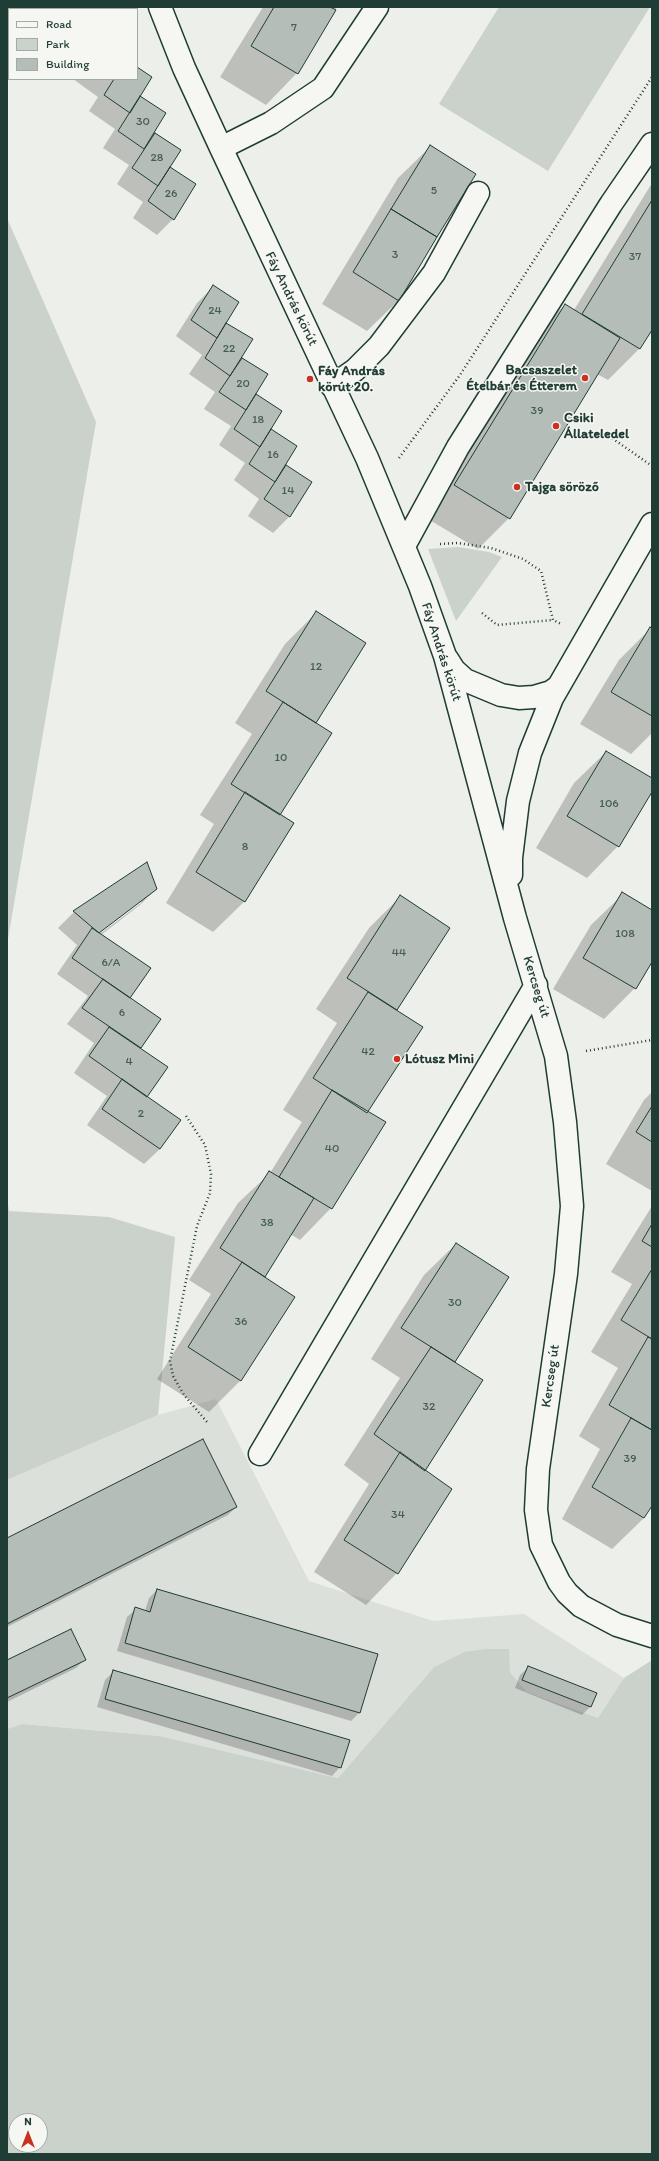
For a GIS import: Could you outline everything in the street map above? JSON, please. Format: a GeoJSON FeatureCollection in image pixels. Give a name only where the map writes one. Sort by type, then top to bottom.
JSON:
{"type":"FeatureCollection","features":[{"type":"Feature","properties":{"kind":"street","name":"Fáy András körút"},"geometry":{"type":"LineString","coordinates":[[160,7],[184,68],[379,486],[404,546],[445,656],[515,918]]}},
{"type":"Feature","properties":{"kind":"street"},"geometry":{"type":"LineString","coordinates":[[221,148],[271,123],[323,88],[377,7]]}},
{"type":"Feature","properties":{"kind":"street"},"geometry":{"type":"LineString","coordinates":[[404,546],[458,447],[607,211],[652,144]]}},
{"type":"Feature","properties":{"kind":"street"},"geometry":{"type":"LineString","coordinates":[[332,386],[355,370],[379,346],[434,273],[478,193]]}},
{"type":"Feature","properties":{"kind":"street"},"geometry":{"type":"LineString","coordinates":[[515,918],[511,858],[518,801],[530,753],[552,698],[652,524]]}},
{"type":"Feature","properties":{"kind":"street"},"geometry":{"type":"LineString","coordinates":[[445,656],[454,670],[465,680],[501,695],[518,698],[534,697],[551,692],[558,687]]}},
{"type":"Feature","properties":{"kind":"street","name":"Kercseg út"},"geometry":{"type":"LineString","coordinates":[[515,918],[556,1056],[565,1122],[572,1206],[566,1274],[538,1469],[536,1510],[537,1528],[541,1545],[548,1563],[567,1593],[574,1600],[616,1625],[652,1636]]}},
{"type":"Feature","properties":{"kind":"street"},"geometry":{"type":"LineString","coordinates":[[260,1454],[536,985]]}},
{"type":"Feature","properties":{"kind":"path"},"geometry":{"type":"LineString","coordinates":[[379,486],[460,375],[652,77]]}},
{"type":"Feature","properties":{"kind":"path"},"geometry":{"type":"LineString","coordinates":[[609,436],[652,466]]}},
{"type":"Feature","properties":{"kind":"path"},"geometry":{"type":"LineString","coordinates":[[433,545],[471,544],[491,548],[523,559],[541,571],[553,620]]}},
{"type":"Feature","properties":{"kind":"path"},"geometry":{"type":"LineString","coordinates":[[482,613],[496,625],[553,620],[586,638]]}},
{"type":"Feature","properties":{"kind":"path"},"geometry":{"type":"LineString","coordinates":[[556,1056],[652,1040]]}},
{"type":"Feature","properties":{"kind":"path"},"geometry":{"type":"LineString","coordinates":[[186,1116],[204,1145],[211,1174],[210,1193],[197,1226],[170,1361],[173,1376],[184,1395],[206,1422]]}},
{"type":"Feature","properties":{"kind":"shaded area"},"geometry":{"type":"Polygon","coordinates":[[[216,1399],[309,1581],[433,1621],[524,1614],[624,1678],[598,1719],[527,1692],[510,1672],[464,1652],[434,1667],[338,1778],[160,1736],[22,1724],[7,1729],[7,1480],[158,1415],[216,1399]]]}},
{"type":"Feature","properties":{"kind":"green space"},"geometry":{"type":"Polygon","coordinates":[[[499,7],[650,7],[548,171],[439,104],[499,7]]]}},
{"type":"Feature","properties":{"kind":"green space"},"geometry":{"type":"Polygon","coordinates":[[[7,218],[96,422],[7,945],[7,218]]]}},
{"type":"Feature","properties":{"kind":"green space"},"geometry":{"type":"Polygon","coordinates":[[[458,547],[489,552],[502,557],[456,621],[428,549],[458,547]]]}},
{"type":"Feature","properties":{"kind":"green space"},"geometry":{"type":"Polygon","coordinates":[[[7,1198],[9,1211],[109,1217],[175,1237],[158,1415],[7,1480],[7,1198]]]}},
{"type":"Feature","properties":{"kind":"green space"},"geometry":{"type":"Polygon","coordinates":[[[486,1649],[509,1649],[510,1672],[527,1692],[598,1718],[624,1678],[652,1660],[652,2154],[7,2154],[7,1729],[22,1724],[160,1736],[338,1778],[434,1667],[464,1652],[486,1649]]]}},
{"type":"Feature","properties":{"kind":"building"},"geometry":{"type":"Polygon","coordinates":[[[117,7],[118,8],[86,8],[117,7]]]}},
{"type":"Feature","properties":{"kind":"building"},"geometry":{"type":"Polygon","coordinates":[[[274,7],[330,7],[336,10],[298,74],[251,46],[274,7]]]}},
{"type":"Feature","properties":{"kind":"building"},"geometry":{"type":"Polygon","coordinates":[[[138,68],[152,77],[130,113],[104,95],[113,80],[138,80],[138,68]]]}},
{"type":"Feature","properties":{"kind":"building"},"geometry":{"type":"Polygon","coordinates":[[[140,96],[166,113],[144,149],[118,131],[140,96]]]}},
{"type":"Feature","properties":{"kind":"building"},"geometry":{"type":"Polygon","coordinates":[[[155,133],[181,150],[158,186],[132,168],[155,133]]]}},
{"type":"Feature","properties":{"kind":"building"},"geometry":{"type":"Polygon","coordinates":[[[430,145],[476,174],[437,237],[391,209],[430,145]]]}},
{"type":"Feature","properties":{"kind":"building"},"geometry":{"type":"Polygon","coordinates":[[[170,167],[196,184],[174,220],[148,201],[170,167]]]}},
{"type":"Feature","properties":{"kind":"building"},"geometry":{"type":"Polygon","coordinates":[[[652,200],[652,330],[640,349],[582,314],[652,200]]]}},
{"type":"Feature","properties":{"kind":"building"},"geometry":{"type":"Polygon","coordinates":[[[391,209],[437,237],[399,301],[353,272],[391,209]]]}},
{"type":"Feature","properties":{"kind":"building"},"geometry":{"type":"Polygon","coordinates":[[[213,285],[239,302],[217,338],[191,320],[213,285]]]}},
{"type":"Feature","properties":{"kind":"building"},"geometry":{"type":"Polygon","coordinates":[[[565,304],[620,338],[510,519],[454,485],[565,304]]]}},
{"type":"Feature","properties":{"kind":"building"},"geometry":{"type":"Polygon","coordinates":[[[226,323],[253,339],[230,376],[205,358],[226,323]]]}},
{"type":"Feature","properties":{"kind":"building"},"geometry":{"type":"Polygon","coordinates":[[[242,358],[268,374],[246,410],[219,392],[242,358]]]}},
{"type":"Feature","properties":{"kind":"building"},"geometry":{"type":"Polygon","coordinates":[[[256,394],[282,411],[260,447],[234,429],[256,394]]]}},
{"type":"Feature","properties":{"kind":"building"},"geometry":{"type":"Polygon","coordinates":[[[271,429],[297,446],[275,482],[249,464],[271,429]]]}},
{"type":"Feature","properties":{"kind":"building"},"geometry":{"type":"Polygon","coordinates":[[[286,465],[312,482],[290,517],[264,499],[286,465]]]}},
{"type":"Feature","properties":{"kind":"building"},"geometry":{"type":"Polygon","coordinates":[[[316,611],[366,643],[316,723],[266,691],[316,611]]]}},
{"type":"Feature","properties":{"kind":"building"},"geometry":{"type":"Polygon","coordinates":[[[650,627],[652,629],[652,716],[611,692],[650,627]]]}},
{"type":"Feature","properties":{"kind":"building"},"geometry":{"type":"Polygon","coordinates":[[[283,702],[332,733],[280,815],[231,784],[283,702]]]}},
{"type":"Feature","properties":{"kind":"building"},"geometry":{"type":"Polygon","coordinates":[[[606,751],[652,778],[652,792],[619,847],[567,816],[606,751]]]}},
{"type":"Feature","properties":{"kind":"building"},"geometry":{"type":"Polygon","coordinates":[[[245,792],[294,823],[245,902],[196,872],[245,792]]]}},
{"type":"Feature","properties":{"kind":"building"},"geometry":{"type":"Polygon","coordinates":[[[147,862],[157,889],[99,933],[73,911],[147,862]]]}},
{"type":"Feature","properties":{"kind":"building"},"geometry":{"type":"Polygon","coordinates":[[[622,892],[652,910],[652,962],[636,989],[583,958],[622,892]]]}},
{"type":"Feature","properties":{"kind":"building"},"geometry":{"type":"Polygon","coordinates":[[[400,895],[450,928],[397,1010],[347,978],[400,895]]]}},
{"type":"Feature","properties":{"kind":"building"},"geometry":{"type":"Polygon","coordinates":[[[92,928],[151,968],[130,998],[72,958],[92,928]]]}},
{"type":"Feature","properties":{"kind":"building"},"geometry":{"type":"Polygon","coordinates":[[[103,979],[161,1019],[141,1048],[82,1008],[103,979]]]}},
{"type":"Feature","properties":{"kind":"building"},"geometry":{"type":"Polygon","coordinates":[[[368,992],[423,1027],[367,1113],[313,1078],[368,992]]]}},
{"type":"Feature","properties":{"kind":"building"},"geometry":{"type":"Polygon","coordinates":[[[109,1027],[168,1067],[147,1097],[89,1056],[109,1027]]]}},
{"type":"Feature","properties":{"kind":"building"},"geometry":{"type":"Polygon","coordinates":[[[122,1079],[181,1120],[160,1149],[102,1109],[122,1079]]]}},
{"type":"Feature","properties":{"kind":"building"},"geometry":{"type":"Polygon","coordinates":[[[332,1090],[386,1122],[332,1209],[279,1177],[332,1090]]]}},
{"type":"Feature","properties":{"kind":"building"},"geometry":{"type":"Polygon","coordinates":[[[652,1106],[652,1142],[636,1132],[652,1106]]]}},
{"type":"Feature","properties":{"kind":"building"},"geometry":{"type":"Polygon","coordinates":[[[269,1171],[314,1198],[265,1277],[220,1248],[269,1171]]]}},
{"type":"Feature","properties":{"kind":"building"},"geometry":{"type":"Polygon","coordinates":[[[652,1224],[652,1247],[642,1241],[652,1224]]]}},
{"type":"Feature","properties":{"kind":"building"},"geometry":{"type":"Polygon","coordinates":[[[456,1243],[509,1277],[455,1362],[401,1328],[456,1243]]]}},
{"type":"Feature","properties":{"kind":"building"},"geometry":{"type":"Polygon","coordinates":[[[242,1262],[295,1297],[241,1381],[188,1347],[242,1262]]]}},
{"type":"Feature","properties":{"kind":"building"},"geometry":{"type":"Polygon","coordinates":[[[652,1269],[652,1339],[621,1320],[652,1269]]]}},
{"type":"Feature","properties":{"kind":"building"},"geometry":{"type":"Polygon","coordinates":[[[648,1337],[652,1339],[652,1430],[609,1405],[648,1337]]]}},
{"type":"Feature","properties":{"kind":"building"},"geometry":{"type":"Polygon","coordinates":[[[431,1347],[483,1380],[425,1471],[374,1434],[431,1347]]]}},
{"type":"Feature","properties":{"kind":"building"},"geometry":{"type":"Polygon","coordinates":[[[631,1418],[652,1430],[652,1506],[644,1518],[592,1487],[631,1418]]]}},
{"type":"Feature","properties":{"kind":"building"},"geometry":{"type":"Polygon","coordinates":[[[203,1439],[237,1507],[7,1624],[7,1538],[203,1439]]]}},
{"type":"Feature","properties":{"kind":"building"},"geometry":{"type":"Polygon","coordinates":[[[400,1452],[452,1489],[398,1574],[344,1540],[400,1452]]]}},
{"type":"Feature","properties":{"kind":"building"},"geometry":{"type":"Polygon","coordinates":[[[157,1589],[378,1654],[360,1713],[125,1643],[135,1607],[150,1612],[157,1589]]]}},
{"type":"Feature","properties":{"kind":"building"},"geometry":{"type":"Polygon","coordinates":[[[71,1629],[86,1660],[7,1698],[7,1660],[71,1629]]]}},
{"type":"Feature","properties":{"kind":"building"},"geometry":{"type":"Polygon","coordinates":[[[528,1666],[597,1693],[591,1707],[522,1680],[528,1666]]]}},
{"type":"Feature","properties":{"kind":"building"},"geometry":{"type":"Polygon","coordinates":[[[113,1670],[350,1740],[341,1768],[105,1699],[113,1670]]]}},
{"type":"Feature","properties":{"kind":"place","name":"Bacsaszelet Ételbár és Étterem"},"geometry":{"type":"Point","coordinates":[585,378]}},
{"type":"Feature","properties":{"kind":"place","name":"Fáy András körút 20."},"geometry":{"type":"Point","coordinates":[310,379]}},
{"type":"Feature","properties":{"kind":"place","name":"Csiki Állateledel"},"geometry":{"type":"Point","coordinates":[556,426]}},
{"type":"Feature","properties":{"kind":"place","name":"Tajga söröző"},"geometry":{"type":"Point","coordinates":[517,487]}},
{"type":"Feature","properties":{"kind":"place","name":"Lótusz Mini"},"geometry":{"type":"Point","coordinates":[397,1059]}}]}
